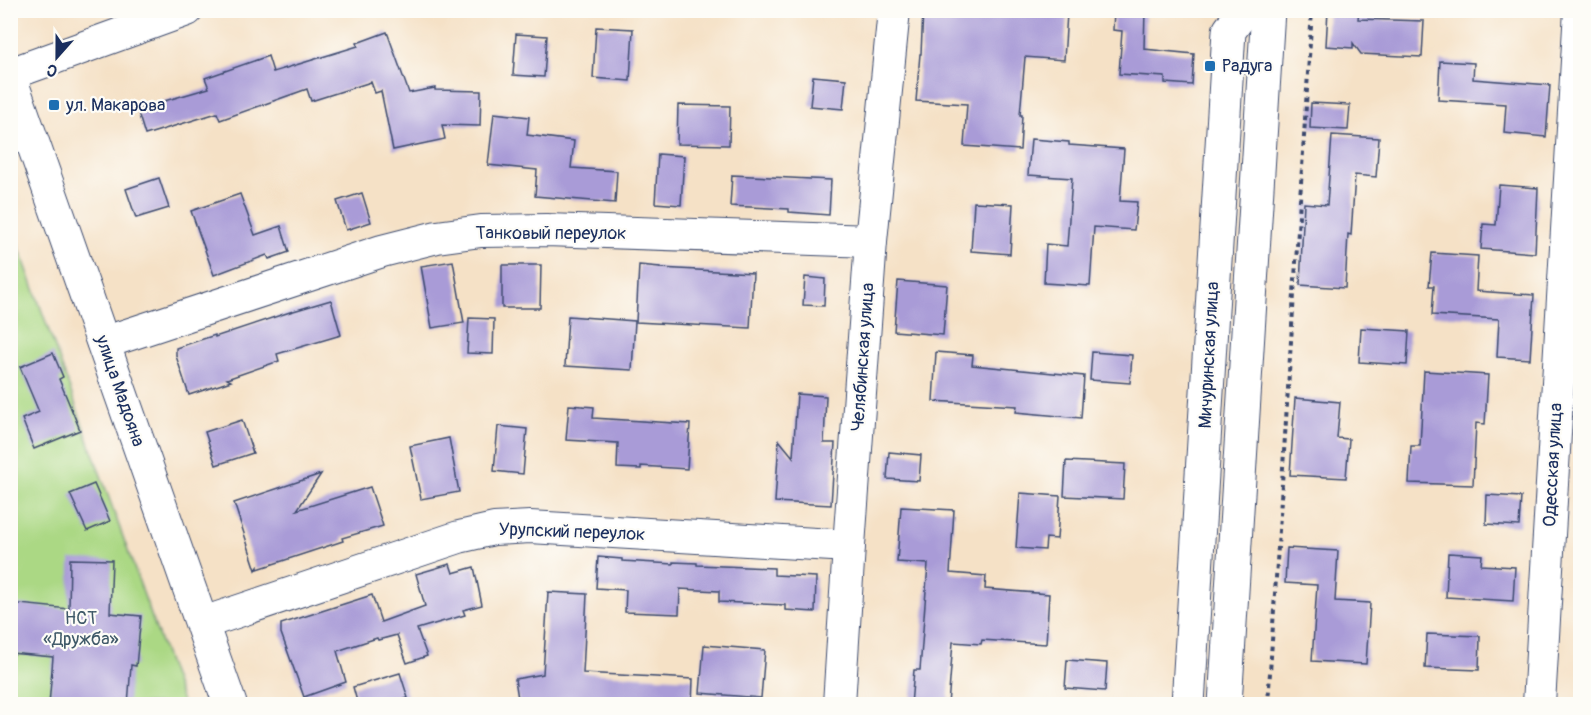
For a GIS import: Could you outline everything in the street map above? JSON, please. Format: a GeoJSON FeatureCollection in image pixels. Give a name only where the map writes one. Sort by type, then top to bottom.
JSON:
{"type":"FeatureCollection","features":[{"type":"Feature","properties":{"kind":"main road","name":"Мичуринская улица"},"geometry":{"type":"LineString","coordinates":[[1225,705],[1268,10]]}},
{"type":"Feature","properties":{"kind":"main road","name":"Мичуринская улица"},"geometry":{"type":"LineString","coordinates":[[1188,705],[1232,17]]}},
{"type":"Feature","properties":{"kind":"main road","name":"улица Мадояна"},"geometry":{"type":"LineString","coordinates":[[10,76],[230,705]]}},
{"type":"Feature","properties":{"kind":"main road","name":"улица Мадояна"},"geometry":{"type":"LineString","coordinates":[[10,141],[210,705]]}},
{"type":"Feature","properties":{"kind":"street"},"geometry":{"type":"LineString","coordinates":[[10,76],[187,10]]}},
{"type":"Feature","properties":{"kind":"street","name":"Челябинская улица"},"geometry":{"type":"LineString","coordinates":[[839,705],[871,241],[894,10]]}},
{"type":"Feature","properties":{"kind":"street","name":"Одесская улица"},"geometry":{"type":"LineString","coordinates":[[1539,705],[1580,10]]}},
{"type":"Feature","properties":{"kind":"street","name":"Танковый переулок"},"geometry":{"type":"LineString","coordinates":[[103,343],[382,251],[437,237],[481,231],[546,230],[871,241]]}},
{"type":"Feature","properties":{"kind":"street","name":"Урупский переулок"},"geometry":{"type":"LineString","coordinates":[[202,623],[459,537],[494,529],[530,527],[849,546]]}},
{"type":"Feature","properties":{"kind":"path"},"geometry":{"type":"LineString","coordinates":[[1268,705],[1312,10]]}},
{"type":"Feature","properties":{"kind":"green space","name":"НСТ «Дружба»"},"geometry":{"type":"Polygon","coordinates":[[[11,225],[183,704],[11,704],[11,225]]]}},
{"type":"Feature","properties":{"kind":"building"},"geometry":{"type":"Polygon","coordinates":[[[923,10],[1029,10],[1067,13],[1064,60],[1025,57],[1020,115],[1022,115],[1020,150],[964,146],[967,104],[916,101],[923,10]]]}},
{"type":"Feature","properties":{"kind":"building"},"geometry":{"type":"Polygon","coordinates":[[[1114,10],[1145,10],[1144,49],[1194,54],[1192,85],[1165,83],[1165,77],[1119,74],[1122,31],[1113,30],[1114,10]]]}},
{"type":"Feature","properties":{"kind":"building"},"geometry":{"type":"Polygon","coordinates":[[[1328,10],[1359,10],[1358,19],[1424,21],[1422,57],[1361,54],[1353,43],[1353,48],[1326,46],[1328,10]]]}},
{"type":"Feature","properties":{"kind":"building"},"geometry":{"type":"Polygon","coordinates":[[[596,27],[633,29],[630,81],[593,78],[596,27]]]}},
{"type":"Feature","properties":{"kind":"building"},"geometry":{"type":"Polygon","coordinates":[[[387,32],[409,93],[435,88],[435,90],[481,91],[480,126],[442,125],[445,139],[393,150],[381,91],[375,93],[371,82],[311,101],[307,89],[220,120],[217,113],[145,135],[137,109],[209,88],[205,78],[268,56],[273,72],[358,46],[357,43],[387,32]]]}},
{"type":"Feature","properties":{"kind":"building"},"geometry":{"type":"Polygon","coordinates":[[[516,34],[547,36],[544,77],[513,75],[516,34]]]}},
{"type":"Feature","properties":{"kind":"building"},"geometry":{"type":"Polygon","coordinates":[[[1440,61],[1474,63],[1473,79],[1550,85],[1546,137],[1504,133],[1506,104],[1438,100],[1440,61]]]}},
{"type":"Feature","properties":{"kind":"building"},"geometry":{"type":"Polygon","coordinates":[[[813,76],[846,79],[843,109],[810,106],[813,76]]]}},
{"type":"Feature","properties":{"kind":"building"},"geometry":{"type":"Polygon","coordinates":[[[1311,103],[1350,105],[1348,130],[1310,128],[1311,103]]]}},
{"type":"Feature","properties":{"kind":"building"},"geometry":{"type":"Polygon","coordinates":[[[678,105],[730,106],[729,145],[677,144],[678,105]]]}},
{"type":"Feature","properties":{"kind":"building"},"geometry":{"type":"Polygon","coordinates":[[[494,113],[529,117],[527,135],[574,141],[571,168],[617,171],[615,203],[535,196],[537,170],[488,165],[494,113]]]}},
{"type":"Feature","properties":{"kind":"building"},"geometry":{"type":"Polygon","coordinates":[[[1332,135],[1379,138],[1376,177],[1355,175],[1345,288],[1300,285],[1304,203],[1327,205],[1332,135]]]}},
{"type":"Feature","properties":{"kind":"building"},"geometry":{"type":"Polygon","coordinates":[[[1031,139],[1069,142],[1069,145],[1124,149],[1120,201],[1137,202],[1134,230],[1094,227],[1090,286],[1044,283],[1046,244],[1067,246],[1072,178],[1028,175],[1031,139]]]}},
{"type":"Feature","properties":{"kind":"building"},"geometry":{"type":"Polygon","coordinates":[[[658,154],[684,156],[681,205],[655,203],[658,154]]]}},
{"type":"Feature","properties":{"kind":"building"},"geometry":{"type":"Polygon","coordinates":[[[732,175],[831,180],[829,215],[789,212],[789,209],[730,206],[732,175]]]}},
{"type":"Feature","properties":{"kind":"building"},"geometry":{"type":"Polygon","coordinates":[[[159,178],[169,208],[136,218],[126,189],[159,178]]]}},
{"type":"Feature","properties":{"kind":"building"},"geometry":{"type":"Polygon","coordinates":[[[1499,185],[1538,188],[1535,253],[1481,249],[1483,224],[1496,225],[1499,185]]]}},
{"type":"Feature","properties":{"kind":"building"},"geometry":{"type":"Polygon","coordinates":[[[362,193],[371,222],[346,230],[337,201],[362,193]]]}},
{"type":"Feature","properties":{"kind":"building"},"geometry":{"type":"Polygon","coordinates":[[[240,194],[255,235],[281,226],[289,252],[269,259],[267,255],[214,275],[191,211],[240,194]]]}},
{"type":"Feature","properties":{"kind":"building"},"geometry":{"type":"Polygon","coordinates":[[[974,202],[1013,204],[1010,254],[971,251],[974,202]]]}},
{"type":"Feature","properties":{"kind":"building"},"geometry":{"type":"Polygon","coordinates":[[[1432,253],[1478,256],[1476,291],[1534,295],[1530,359],[1497,357],[1499,319],[1432,315],[1434,286],[1429,286],[1432,253]]]}},
{"type":"Feature","properties":{"kind":"building"},"geometry":{"type":"Polygon","coordinates":[[[453,261],[464,323],[432,328],[421,266],[453,261]]]}},
{"type":"Feature","properties":{"kind":"building"},"geometry":{"type":"Polygon","coordinates":[[[502,265],[541,265],[540,308],[502,308],[502,265]]]}},
{"type":"Feature","properties":{"kind":"building"},"geometry":{"type":"Polygon","coordinates":[[[639,265],[753,273],[750,328],[636,322],[639,265]]]}},
{"type":"Feature","properties":{"kind":"building"},"geometry":{"type":"Polygon","coordinates":[[[805,277],[825,279],[824,306],[803,305],[805,277]]]}},
{"type":"Feature","properties":{"kind":"building"},"geometry":{"type":"Polygon","coordinates":[[[898,281],[947,285],[943,335],[894,331],[898,281]]]}},
{"type":"Feature","properties":{"kind":"building"},"geometry":{"type":"Polygon","coordinates":[[[331,300],[341,335],[277,354],[279,361],[189,395],[176,356],[176,348],[331,300]]]}},
{"type":"Feature","properties":{"kind":"building"},"geometry":{"type":"Polygon","coordinates":[[[568,316],[635,321],[632,370],[565,366],[568,316]]]}},
{"type":"Feature","properties":{"kind":"building"},"geometry":{"type":"Polygon","coordinates":[[[469,318],[494,319],[493,354],[467,353],[469,318]]]}},
{"type":"Feature","properties":{"kind":"building"},"geometry":{"type":"Polygon","coordinates":[[[1361,328],[1409,331],[1407,365],[1359,362],[1361,328]]]}},
{"type":"Feature","properties":{"kind":"building"},"geometry":{"type":"Polygon","coordinates":[[[936,352],[973,355],[972,365],[1084,376],[1081,418],[1016,412],[1017,406],[933,401],[936,352]]]}},
{"type":"Feature","properties":{"kind":"building"},"geometry":{"type":"Polygon","coordinates":[[[1092,352],[1132,355],[1130,383],[1090,380],[1092,352]]]}},
{"type":"Feature","properties":{"kind":"building"},"geometry":{"type":"Polygon","coordinates":[[[53,353],[63,377],[59,379],[80,430],[34,449],[22,419],[39,412],[20,367],[53,353]]]}},
{"type":"Feature","properties":{"kind":"building"},"geometry":{"type":"Polygon","coordinates":[[[1424,371],[1488,375],[1485,424],[1476,423],[1473,485],[1409,483],[1411,446],[1420,446],[1424,371]]]}},
{"type":"Feature","properties":{"kind":"building"},"geometry":{"type":"Polygon","coordinates":[[[797,394],[826,396],[824,443],[835,443],[831,505],[775,502],[779,440],[793,457],[797,394]]]}},
{"type":"Feature","properties":{"kind":"building"},"geometry":{"type":"Polygon","coordinates":[[[1295,398],[1340,402],[1337,438],[1349,439],[1346,478],[1290,475],[1295,398]]]}},
{"type":"Feature","properties":{"kind":"building"},"geometry":{"type":"Polygon","coordinates":[[[569,405],[594,407],[593,418],[690,424],[687,469],[641,466],[641,469],[617,468],[618,443],[566,440],[569,405]]]}},
{"type":"Feature","properties":{"kind":"building"},"geometry":{"type":"Polygon","coordinates":[[[242,420],[253,453],[216,465],[205,432],[242,420]]]}},
{"type":"Feature","properties":{"kind":"building"},"geometry":{"type":"Polygon","coordinates":[[[498,426],[527,429],[523,474],[494,471],[498,426]]]}},
{"type":"Feature","properties":{"kind":"building"},"geometry":{"type":"Polygon","coordinates":[[[449,438],[459,492],[421,499],[410,446],[449,438]]]}},
{"type":"Feature","properties":{"kind":"building"},"geometry":{"type":"Polygon","coordinates":[[[889,452],[921,455],[919,481],[887,479],[889,452]]]}},
{"type":"Feature","properties":{"kind":"building"},"geometry":{"type":"Polygon","coordinates":[[[1066,461],[1125,464],[1123,499],[1064,496],[1066,461]]]}},
{"type":"Feature","properties":{"kind":"building"},"geometry":{"type":"Polygon","coordinates":[[[321,474],[297,510],[370,487],[383,526],[342,538],[343,541],[258,569],[258,567],[256,570],[234,503],[321,474]]]}},
{"type":"Feature","properties":{"kind":"building"},"geometry":{"type":"Polygon","coordinates":[[[94,484],[110,521],[87,531],[70,494],[94,484]]]}},
{"type":"Feature","properties":{"kind":"building"},"geometry":{"type":"Polygon","coordinates":[[[1020,493],[1060,496],[1057,539],[1046,538],[1045,550],[1016,548],[1020,493]]]}},
{"type":"Feature","properties":{"kind":"building"},"geometry":{"type":"Polygon","coordinates":[[[1487,495],[1521,497],[1519,526],[1486,524],[1487,495]]]}},
{"type":"Feature","properties":{"kind":"building"},"geometry":{"type":"Polygon","coordinates":[[[901,507],[954,510],[950,573],[986,576],[985,589],[1049,594],[1046,644],[982,640],[981,644],[953,642],[948,705],[911,705],[914,670],[920,670],[928,564],[897,562],[901,507]]]}},
{"type":"Feature","properties":{"kind":"building"},"geometry":{"type":"Polygon","coordinates":[[[1287,548],[1338,551],[1335,601],[1370,603],[1366,664],[1312,661],[1317,585],[1285,583],[1287,548]]]}},
{"type":"Feature","properties":{"kind":"building"},"geometry":{"type":"Polygon","coordinates":[[[1448,553],[1482,555],[1481,565],[1515,567],[1513,601],[1446,597],[1448,553]]]}},
{"type":"Feature","properties":{"kind":"building"},"geometry":{"type":"Polygon","coordinates":[[[598,557],[622,559],[622,561],[774,568],[774,575],[816,577],[815,612],[785,610],[785,605],[719,602],[719,591],[680,589],[679,614],[625,612],[626,590],[596,588],[598,557]]]}},
{"type":"Feature","properties":{"kind":"building"},"geometry":{"type":"Polygon","coordinates":[[[70,559],[112,560],[110,613],[141,616],[136,666],[131,665],[128,705],[49,705],[53,657],[10,653],[10,603],[69,609],[70,559]]]}},
{"type":"Feature","properties":{"kind":"building"},"geometry":{"type":"Polygon","coordinates":[[[450,564],[453,573],[474,567],[482,605],[463,610],[465,615],[417,629],[427,656],[407,663],[397,635],[378,640],[377,638],[337,651],[346,682],[304,697],[281,633],[281,624],[372,595],[381,622],[425,606],[416,574],[450,564]]]}},
{"type":"Feature","properties":{"kind":"building"},"geometry":{"type":"Polygon","coordinates":[[[548,592],[587,594],[583,673],[693,679],[692,705],[660,703],[660,705],[519,705],[515,679],[543,674],[548,592]]]}},
{"type":"Feature","properties":{"kind":"building"},"geometry":{"type":"Polygon","coordinates":[[[1427,634],[1480,636],[1479,670],[1425,668],[1427,634]]]}},
{"type":"Feature","properties":{"kind":"building"},"geometry":{"type":"Polygon","coordinates":[[[704,645],[765,650],[761,698],[700,693],[704,645]]]}},
{"type":"Feature","properties":{"kind":"building"},"geometry":{"type":"Polygon","coordinates":[[[1067,660],[1107,663],[1105,691],[1065,688],[1067,660]]]}},
{"type":"Feature","properties":{"kind":"building"},"geometry":{"type":"Polygon","coordinates":[[[400,673],[408,698],[388,705],[358,705],[353,687],[400,673]]]}},
{"type":"Feature","properties":{"kind":"place","name":"Радуга"},"geometry":{"type":"Point","coordinates":[1210,66]}},
{"type":"Feature","properties":{"kind":"place","name":"ул. Макарова"},"geometry":{"type":"Point","coordinates":[54,105]}}]}
